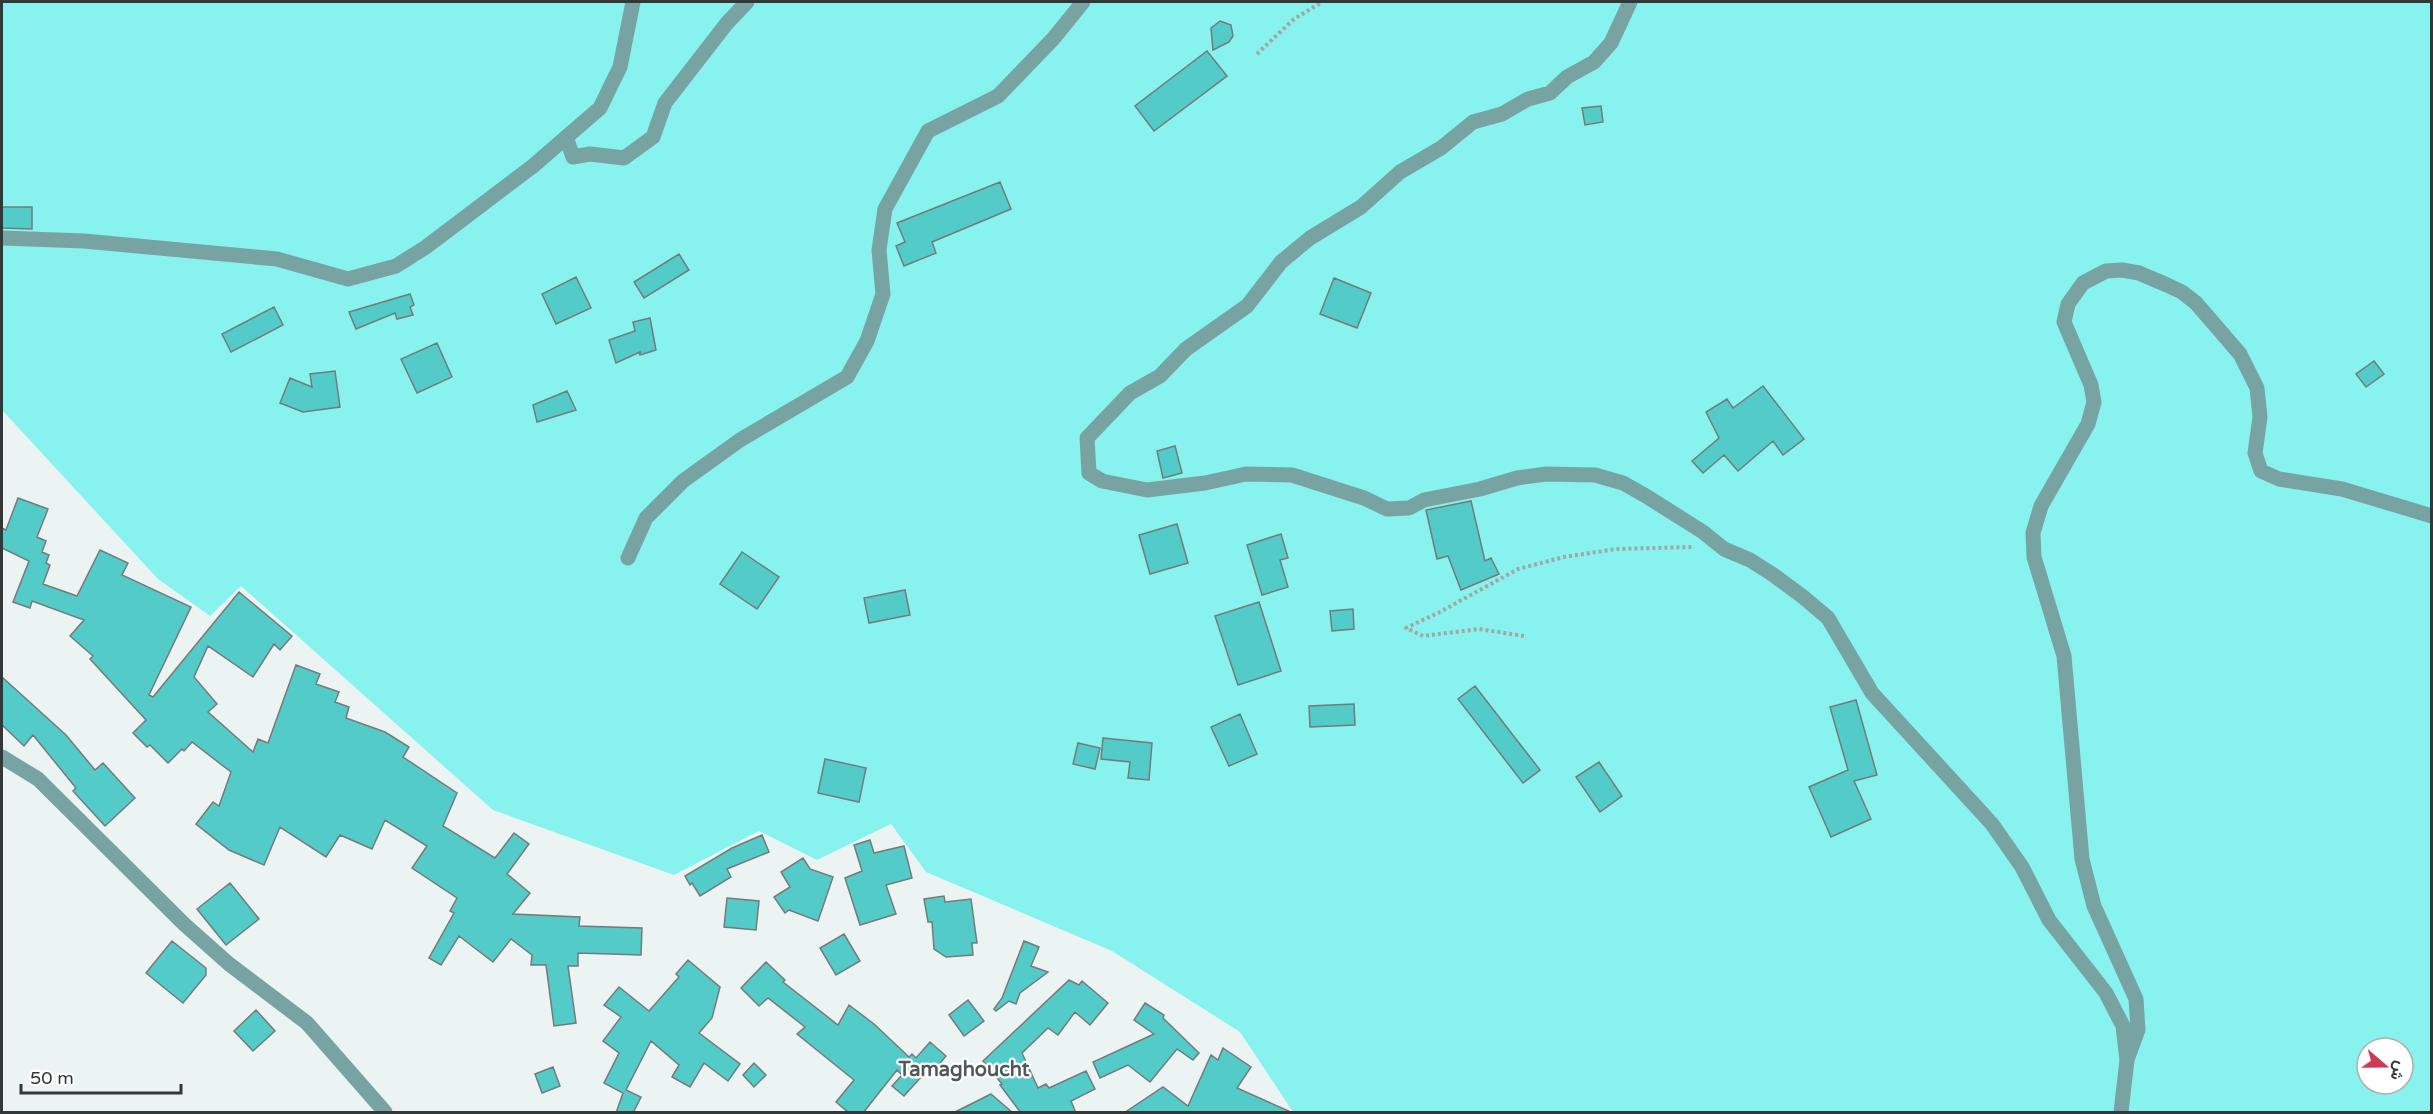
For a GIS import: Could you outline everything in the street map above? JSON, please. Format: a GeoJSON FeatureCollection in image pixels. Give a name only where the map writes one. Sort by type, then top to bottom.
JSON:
{"type":"FeatureCollection","features":[{"type":"Feature","properties":{"kind":"street"},"geometry":{"type":"LineString","coordinates":[[2,238],[84,242],[278,259],[348,279],[396,266],[426,247],[533,166],[600,108],[620,67],[633,2]]}},
{"type":"Feature","properties":{"kind":"street"},"geometry":{"type":"LineString","coordinates":[[566,137],[573,157],[591,154],[624,158],[653,136],[665,103],[727,22],[747,2]]}},
{"type":"Feature","properties":{"kind":"street"},"geometry":{"type":"LineString","coordinates":[[628,558],[646,518],[683,481],[740,440],[847,376],[867,341],[883,294],[879,250],[885,209],[928,131],[998,96],[1053,39],[1083,2]]}},
{"type":"Feature","properties":{"kind":"street"},"geometry":{"type":"LineString","coordinates":[[1630,2],[1611,43],[1594,62],[1568,76],[1550,93],[1528,99],[1502,114],[1473,122],[1441,148],[1400,172],[1361,207],[1310,238],[1281,262],[1247,306],[1186,349],[1160,376],[1131,393],[1087,438],[1089,473],[1102,481],[1147,490],[1205,483],[1246,474],[1274,472],[1292,475],[1364,498],[1387,509],[1409,508],[1424,500],[1480,489],[1517,478],[1546,474],[1595,475],[1623,483],[1647,496],[1703,531],[1724,549],[1758,565],[1802,596],[1827,618],[1872,693],[1992,824],[2022,867],[2049,920],[2106,993],[2123,1026],[2127,1060],[2121,1113]]}},
{"type":"Feature","properties":{"kind":"street"},"geometry":{"type":"LineString","coordinates":[[2127,1060],[2138,1030],[2136,999],[2094,906],[2087,883],[2082,859],[2064,656],[2034,557],[2033,533],[2041,506],[2088,424],[2094,402],[2091,385],[2064,322],[2068,304],[2083,283],[2106,271],[2114,270],[2139,273],[2182,292],[2196,303],[2241,354],[2257,388],[2260,417],[2255,453],[2261,471],[2279,479],[2342,489],[2432,516]]}},
{"type":"Feature","properties":{"kind":"street"},"geometry":{"type":"LineString","coordinates":[[2,757],[38,779],[184,924],[229,964],[307,1023],[385,1113]]}},
{"type":"Feature","properties":{"kind":"path"},"geometry":{"type":"LineString","coordinates":[[1257,54],[1294,19],[1322,2]]}},
{"type":"Feature","properties":{"kind":"path"},"geometry":{"type":"LineString","coordinates":[[1524,636],[1479,629],[1423,636],[1406,628],[1518,569],[1564,557],[1641,548],[1724,549]]}},
{"type":"Feature","properties":{"kind":"shaded area"},"geometry":{"type":"Polygon","coordinates":[[[2,2],[2431,2],[2431,1112],[1293,1112],[1240,1032],[1112,951],[926,872],[891,824],[817,860],[759,831],[674,875],[493,810],[241,586],[210,616],[158,579],[2,410],[2,2]]]}},
{"type":"Feature","properties":{"kind":"building"},"geometry":{"type":"Polygon","coordinates":[[[1220,21],[1231,25],[1233,36],[1229,42],[1213,50],[1211,28],[1220,21]]]}},
{"type":"Feature","properties":{"kind":"building"},"geometry":{"type":"Polygon","coordinates":[[[1207,51],[1227,76],[1154,131],[1135,106],[1207,51]]]}},
{"type":"Feature","properties":{"kind":"building"},"geometry":{"type":"Polygon","coordinates":[[[1601,106],[1603,122],[1585,125],[1582,108],[1601,106]]]}},
{"type":"Feature","properties":{"kind":"building"},"geometry":{"type":"Polygon","coordinates":[[[1000,182],[1011,209],[932,242],[936,253],[904,266],[896,246],[905,242],[897,223],[1000,182]]]}},
{"type":"Feature","properties":{"kind":"building"},"geometry":{"type":"Polygon","coordinates":[[[2,207],[32,207],[32,229],[2,228],[2,207]]]}},
{"type":"Feature","properties":{"kind":"building"},"geometry":{"type":"Polygon","coordinates":[[[679,254],[689,270],[644,298],[634,282],[679,254]]]}},
{"type":"Feature","properties":{"kind":"building"},"geometry":{"type":"Polygon","coordinates":[[[576,277],[591,308],[556,324],[542,294],[576,277]]]}},
{"type":"Feature","properties":{"kind":"building"},"geometry":{"type":"Polygon","coordinates":[[[1334,278],[1371,293],[1357,328],[1320,314],[1334,278]]]}},
{"type":"Feature","properties":{"kind":"building"},"geometry":{"type":"Polygon","coordinates":[[[410,294],[414,305],[410,307],[413,315],[397,319],[395,313],[356,329],[349,312],[410,294]]]}},
{"type":"Feature","properties":{"kind":"building"},"geometry":{"type":"Polygon","coordinates":[[[274,307],[283,325],[231,352],[222,334],[274,307]]]}},
{"type":"Feature","properties":{"kind":"building"},"geometry":{"type":"Polygon","coordinates":[[[650,318],[656,350],[640,355],[640,352],[616,363],[609,340],[635,331],[633,322],[650,318]]]}},
{"type":"Feature","properties":{"kind":"building"},"geometry":{"type":"Polygon","coordinates":[[[437,343],[452,377],[417,393],[401,359],[437,343]]]}},
{"type":"Feature","properties":{"kind":"building"},"geometry":{"type":"Polygon","coordinates":[[[2374,361],[2384,374],[2366,387],[2356,374],[2374,361]]]}},
{"type":"Feature","properties":{"kind":"building"},"geometry":{"type":"Polygon","coordinates":[[[335,371],[340,407],[303,412],[280,403],[290,378],[312,387],[310,374],[335,371]]]}},
{"type":"Feature","properties":{"kind":"building"},"geometry":{"type":"Polygon","coordinates":[[[1763,386],[1804,439],[1783,455],[1773,441],[1738,471],[1724,455],[1703,473],[1692,461],[1719,438],[1706,412],[1727,399],[1733,408],[1763,386]]]}},
{"type":"Feature","properties":{"kind":"building"},"geometry":{"type":"Polygon","coordinates":[[[567,391],[576,410],[537,422],[533,405],[567,391]]]}},
{"type":"Feature","properties":{"kind":"building"},"geometry":{"type":"Polygon","coordinates":[[[1175,446],[1182,473],[1163,478],[1157,451],[1175,446]]]}},
{"type":"Feature","properties":{"kind":"building"},"geometry":{"type":"Polygon","coordinates":[[[18,498],[48,509],[37,537],[46,541],[42,552],[49,555],[46,563],[50,565],[43,584],[77,596],[100,550],[128,563],[122,575],[191,607],[149,695],[153,697],[239,592],[292,636],[280,650],[274,644],[253,677],[208,646],[194,677],[217,704],[208,712],[253,752],[258,739],[268,743],[296,665],[320,674],[316,684],[339,692],[335,702],[349,707],[346,718],[385,732],[409,747],[403,757],[457,793],[443,826],[495,858],[514,833],[529,844],[507,874],[530,893],[513,914],[580,917],[579,926],[642,928],[641,955],[578,953],[578,966],[568,966],[576,1023],[554,1026],[546,965],[531,965],[532,955],[511,939],[493,962],[459,936],[441,965],[429,958],[454,913],[450,911],[457,898],[412,868],[427,846],[385,820],[372,849],[340,835],[326,857],[280,827],[264,865],[229,850],[196,824],[213,802],[219,806],[231,772],[192,742],[168,763],[150,745],[147,747],[133,733],[146,720],[90,659],[93,656],[70,636],[84,620],[32,601],[30,608],[13,602],[29,561],[2,548],[2,528],[6,530],[18,498]]]}},
{"type":"Feature","properties":{"kind":"building"},"geometry":{"type":"Polygon","coordinates":[[[1471,501],[1485,561],[1491,558],[1499,574],[1461,590],[1448,556],[1437,559],[1426,510],[1471,501]]]}},
{"type":"Feature","properties":{"kind":"building"},"geometry":{"type":"Polygon","coordinates":[[[1177,524],[1188,563],[1150,574],[1139,535],[1177,524]]]}},
{"type":"Feature","properties":{"kind":"building"},"geometry":{"type":"Polygon","coordinates":[[[1281,534],[1288,558],[1280,560],[1288,587],[1262,595],[1247,545],[1281,534]]]}},
{"type":"Feature","properties":{"kind":"building"},"geometry":{"type":"Polygon","coordinates":[[[742,552],[779,577],[757,609],[720,584],[742,552]]]}},
{"type":"Feature","properties":{"kind":"building"},"geometry":{"type":"Polygon","coordinates":[[[905,590],[910,615],[869,623],[864,598],[905,590]]]}},
{"type":"Feature","properties":{"kind":"building"},"geometry":{"type":"Polygon","coordinates":[[[1259,602],[1281,671],[1238,685],[1215,616],[1259,602]]]}},
{"type":"Feature","properties":{"kind":"building"},"geometry":{"type":"Polygon","coordinates":[[[1353,609],[1354,629],[1332,631],[1330,611],[1353,609]]]}},
{"type":"Feature","properties":{"kind":"building"},"geometry":{"type":"Polygon","coordinates":[[[2,677],[66,735],[95,770],[103,763],[135,798],[105,826],[73,791],[76,788],[33,735],[24,746],[2,725],[2,677]]]}},
{"type":"Feature","properties":{"kind":"building"},"geometry":{"type":"Polygon","coordinates":[[[1475,686],[1540,770],[1523,783],[1458,699],[1475,686]]]}},
{"type":"Feature","properties":{"kind":"building"},"geometry":{"type":"Polygon","coordinates":[[[1856,700],[1877,775],[1854,781],[1871,819],[1831,837],[1809,787],[1848,770],[1830,707],[1856,700]]]}},
{"type":"Feature","properties":{"kind":"building"},"geometry":{"type":"Polygon","coordinates":[[[1354,704],[1355,725],[1310,727],[1309,706],[1354,704]]]}},
{"type":"Feature","properties":{"kind":"building"},"geometry":{"type":"Polygon","coordinates":[[[1240,714],[1257,754],[1229,766],[1211,727],[1240,714]]]}},
{"type":"Feature","properties":{"kind":"building"},"geometry":{"type":"Polygon","coordinates":[[[1103,738],[1152,743],[1149,780],[1128,778],[1130,762],[1101,759],[1103,738]]]}},
{"type":"Feature","properties":{"kind":"building"},"geometry":{"type":"Polygon","coordinates":[[[1078,743],[1100,748],[1095,769],[1073,764],[1078,743]]]}},
{"type":"Feature","properties":{"kind":"building"},"geometry":{"type":"Polygon","coordinates":[[[825,759],[866,768],[859,802],[818,793],[825,759]]]}},
{"type":"Feature","properties":{"kind":"building"},"geometry":{"type":"Polygon","coordinates":[[[1599,762],[1622,796],[1600,812],[1576,777],[1599,762]]]}},
{"type":"Feature","properties":{"kind":"building"},"geometry":{"type":"Polygon","coordinates":[[[762,835],[769,852],[727,869],[731,877],[700,896],[692,883],[690,885],[685,876],[732,848],[762,835]]]}},
{"type":"Feature","properties":{"kind":"building"},"geometry":{"type":"Polygon","coordinates":[[[870,840],[874,853],[904,846],[912,878],[886,885],[896,914],[860,925],[845,878],[862,871],[854,845],[870,840]]]}},
{"type":"Feature","properties":{"kind":"building"},"geometry":{"type":"Polygon","coordinates":[[[803,858],[810,869],[833,877],[818,921],[789,910],[785,913],[774,897],[790,887],[781,872],[803,858]]]}},
{"type":"Feature","properties":{"kind":"building"},"geometry":{"type":"Polygon","coordinates":[[[230,883],[259,919],[226,945],[197,909],[230,883]]]}},
{"type":"Feature","properties":{"kind":"building"},"geometry":{"type":"Polygon","coordinates":[[[944,896],[945,902],[971,899],[977,943],[972,943],[973,955],[946,957],[934,949],[932,922],[928,922],[924,899],[944,896]]]}},
{"type":"Feature","properties":{"kind":"building"},"geometry":{"type":"Polygon","coordinates":[[[727,898],[759,901],[756,930],[724,927],[727,898]]]}},
{"type":"Feature","properties":{"kind":"building"},"geometry":{"type":"Polygon","coordinates":[[[844,934],[860,961],[836,975],[820,948],[844,934]]]}},
{"type":"Feature","properties":{"kind":"building"},"geometry":{"type":"Polygon","coordinates":[[[172,941],[206,968],[206,975],[183,1003],[146,973],[172,941]]]}},
{"type":"Feature","properties":{"kind":"building"},"geometry":{"type":"Polygon","coordinates":[[[1024,941],[1039,947],[1031,966],[1048,972],[1020,993],[1016,1004],[1009,1001],[996,1011],[994,1009],[1002,998],[1024,941]]]}},
{"type":"Feature","properties":{"kind":"building"},"geometry":{"type":"Polygon","coordinates":[[[688,960],[720,987],[712,1018],[699,1033],[740,1064],[728,1081],[704,1063],[690,1087],[672,1077],[679,1065],[651,1041],[626,1090],[641,1097],[633,1113],[616,1113],[623,1093],[604,1083],[619,1053],[603,1041],[621,1017],[604,1005],[619,987],[649,1011],[679,977],[676,974],[688,960]]]}},
{"type":"Feature","properties":{"kind":"building"},"geometry":{"type":"Polygon","coordinates":[[[766,962],[785,980],[783,982],[838,1025],[849,1005],[874,1024],[909,1057],[912,1054],[916,1058],[930,1042],[946,1056],[936,1068],[932,1065],[904,1096],[892,1086],[902,1075],[897,1070],[863,1113],[849,1113],[836,1102],[854,1080],[797,1034],[805,1027],[768,998],[759,1006],[741,988],[766,962]]]}},
{"type":"Feature","properties":{"kind":"building"},"geometry":{"type":"Polygon","coordinates":[[[1069,980],[1079,985],[1082,981],[1108,1003],[1090,1025],[1075,1012],[1058,1035],[1048,1028],[1022,1053],[1038,1088],[1046,1084],[1049,1088],[1086,1071],[1095,1089],[1071,1101],[1076,1113],[1021,1113],[983,1061],[1069,980]]]}},
{"type":"Feature","properties":{"kind":"building"},"geometry":{"type":"Polygon","coordinates":[[[968,1000],[984,1021],[964,1036],[949,1015],[968,1000]]]}},
{"type":"Feature","properties":{"kind":"building"},"geometry":{"type":"Polygon","coordinates":[[[1145,1003],[1164,1015],[1163,1018],[1199,1053],[1193,1060],[1177,1049],[1150,1082],[1128,1065],[1100,1078],[1093,1062],[1154,1034],[1134,1020],[1145,1003]]]}},
{"type":"Feature","properties":{"kind":"building"},"geometry":{"type":"Polygon","coordinates":[[[256,1010],[275,1031],[253,1051],[234,1031],[256,1010]]]}},
{"type":"Feature","properties":{"kind":"building"},"geometry":{"type":"Polygon","coordinates":[[[1223,1048],[1251,1067],[1237,1088],[1293,1113],[1124,1113],[1163,1087],[1188,1106],[1211,1055],[1218,1060],[1223,1048]]]}},
{"type":"Feature","properties":{"kind":"building"},"geometry":{"type":"Polygon","coordinates":[[[754,1063],[766,1075],[754,1087],[743,1075],[754,1063]]]}},
{"type":"Feature","properties":{"kind":"building"},"geometry":{"type":"Polygon","coordinates":[[[553,1067],[560,1086],[542,1093],[535,1074],[553,1067]]]}},
{"type":"Feature","properties":{"kind":"building"},"geometry":{"type":"Polygon","coordinates":[[[991,1094],[1013,1113],[953,1113],[991,1094]]]}},
{"type":"Feature","properties":{"kind":"district","name":"Tamaghoucht"},"geometry":{"type":"Point","coordinates":[964,1069]}}]}
